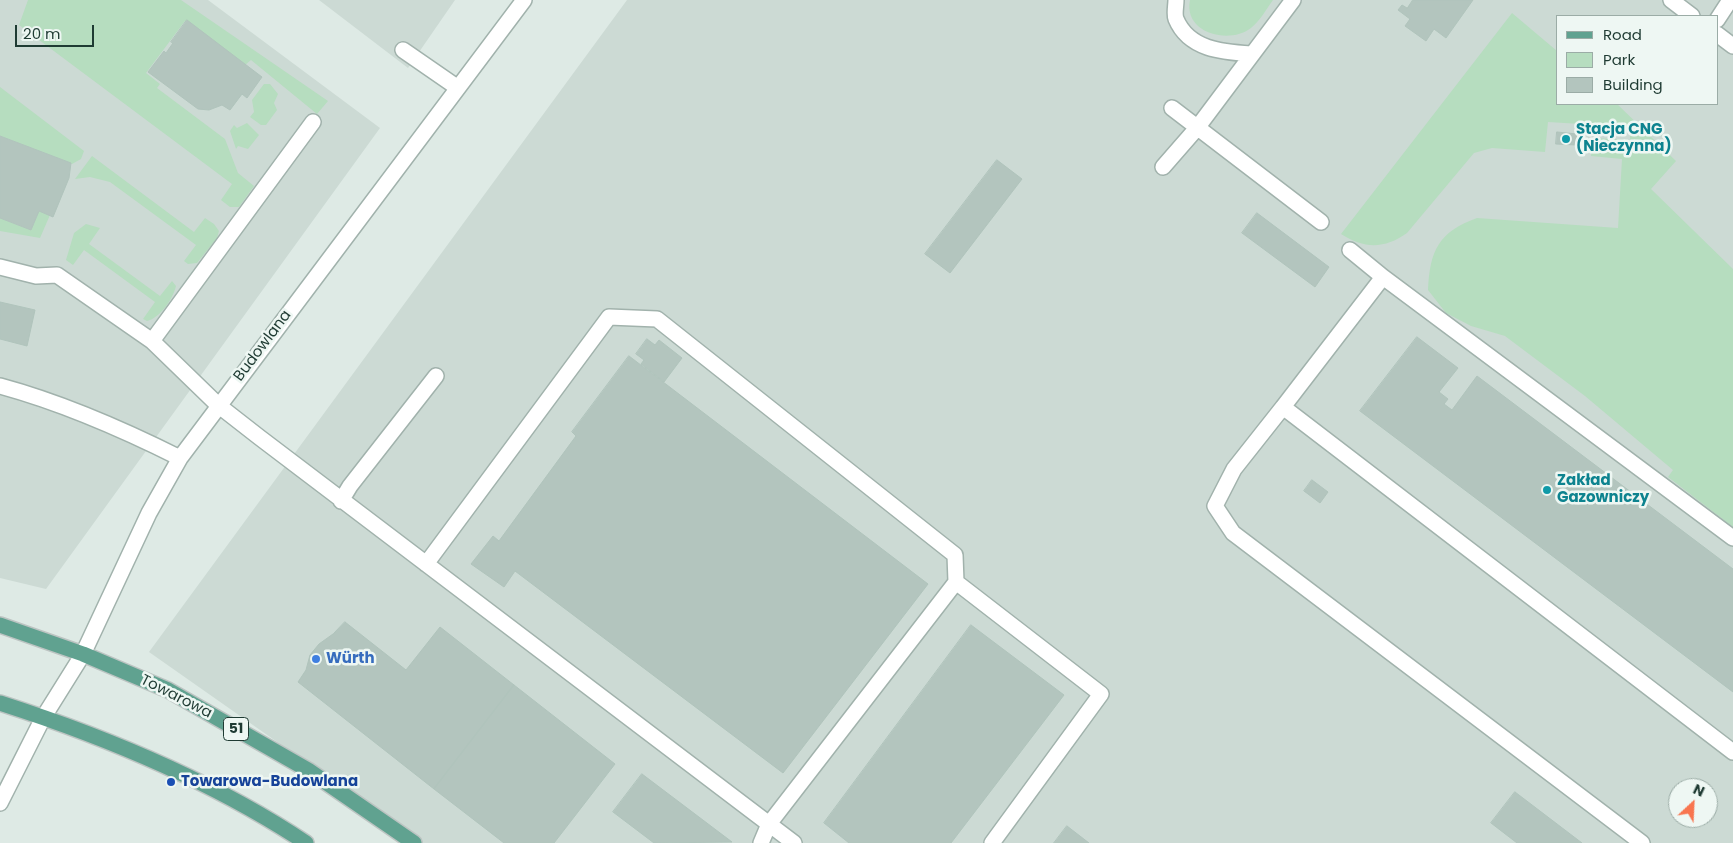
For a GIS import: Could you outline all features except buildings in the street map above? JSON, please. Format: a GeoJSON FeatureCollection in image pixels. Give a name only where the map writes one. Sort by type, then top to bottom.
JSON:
{"type":"FeatureCollection","features":[{"type":"Feature","properties":{"kind":"main road","name":"Towarowa"},"geometry":{"type":"LineString","coordinates":[[0,625],[83,654],[168,690],[308,770],[414,843]]}},
{"type":"Feature","properties":{"kind":"main road"},"geometry":{"type":"LineString","coordinates":[[0,703],[138,754],[268,818],[306,843]]}},
{"type":"Feature","properties":{"kind":"street","name":"Budowlana"},"geometry":{"type":"LineString","coordinates":[[0,803],[43,718],[83,654],[149,513],[180,458],[523,0]]}},
{"type":"Feature","properties":{"kind":"street"},"geometry":{"type":"LineString","coordinates":[[1176,0],[1176,18],[1192,42],[1223,52],[1252,54]]}},
{"type":"Feature","properties":{"kind":"street"},"geometry":{"type":"LineString","coordinates":[[1163,167],[1197,128],[1293,0]]}},
{"type":"Feature","properties":{"kind":"street"},"geometry":{"type":"LineString","coordinates":[[1670,0],[1691,15]]}},
{"type":"Feature","properties":{"kind":"street"},"geometry":{"type":"LineString","coordinates":[[1718,18],[1730,0]]}},
{"type":"Feature","properties":{"kind":"street"},"geometry":{"type":"LineString","coordinates":[[1718,35],[1733,46]]}},
{"type":"Feature","properties":{"kind":"street"},"geometry":{"type":"LineString","coordinates":[[403,50],[458,88]]}},
{"type":"Feature","properties":{"kind":"street"},"geometry":{"type":"LineString","coordinates":[[1172,108],[1321,222]]}},
{"type":"Feature","properties":{"kind":"street"},"geometry":{"type":"LineString","coordinates":[[152,341],[313,122]]}},
{"type":"Feature","properties":{"kind":"street"},"geometry":{"type":"LineString","coordinates":[[1350,250],[1383,277],[1733,538]]}},
{"type":"Feature","properties":{"kind":"street"},"geometry":{"type":"LineString","coordinates":[[0,267],[36,276],[56,276],[152,341],[218,405],[794,843]]}},
{"type":"Feature","properties":{"kind":"street"},"geometry":{"type":"LineString","coordinates":[[1383,277],[1234,469],[1216,506],[1233,533],[1642,843]]}},
{"type":"Feature","properties":{"kind":"street"},"geometry":{"type":"LineString","coordinates":[[426,564],[608,318],[657,319],[955,555],[956,582],[769,824],[761,843]]}},
{"type":"Feature","properties":{"kind":"street"},"geometry":{"type":"LineString","coordinates":[[342,501],[350,486],[436,376]]}},
{"type":"Feature","properties":{"kind":"street"},"geometry":{"type":"LineString","coordinates":[[0,386],[38,396],[116,426],[180,458]]}},
{"type":"Feature","properties":{"kind":"street"},"geometry":{"type":"LineString","coordinates":[[1283,407],[1733,752]]}},
{"type":"Feature","properties":{"kind":"street"},"geometry":{"type":"LineString","coordinates":[[956,582],[1101,694],[992,843]]}},
{"type":"Feature","properties":{"kind":"shaded area"},"geometry":{"type":"Polygon","coordinates":[[[0,0],[208,0],[380,128],[46,589],[0,578],[0,0]]]}},
{"type":"Feature","properties":{"kind":"shaded area"},"geometry":{"type":"Polygon","coordinates":[[[319,0],[455,0],[408,68],[319,0]]]}},
{"type":"Feature","properties":{"kind":"shaded area"},"geometry":{"type":"Polygon","coordinates":[[[627,0],[1733,0],[1733,843],[421,843],[149,652],[627,0]]]}},
{"type":"Feature","properties":{"kind":"green space"},"geometry":{"type":"Polygon","coordinates":[[[28,0],[181,0],[328,101],[317,114],[251,60],[245,65],[185,21],[146,73],[160,84],[157,88],[225,139],[238,173],[254,186],[239,207],[230,207],[221,200],[232,184],[19,25],[28,0]]]}},
{"type":"Feature","properties":{"kind":"green space"},"geometry":{"type":"Polygon","coordinates":[[[1190,0],[1273,0],[1251,28],[1242,33],[1220,35],[1200,28],[1193,21],[1190,11],[1190,0]]]}},
{"type":"Feature","properties":{"kind":"green space"},"geometry":{"type":"Polygon","coordinates":[[[1512,13],[1556,50],[1556,105],[1618,105],[1676,161],[1651,189],[1733,269],[1733,527],[1668,477],[1673,470],[1585,396],[1505,336],[1471,326],[1446,313],[1428,290],[1431,264],[1439,245],[1453,230],[1477,218],[1618,228],[1622,159],[1591,156],[1593,138],[1630,140],[1630,127],[1548,122],[1545,152],[1492,148],[1474,153],[1407,233],[1399,238],[1391,242],[1374,245],[1358,242],[1341,234],[1512,13]]]}},
{"type":"Feature","properties":{"kind":"green space"},"geometry":{"type":"Polygon","coordinates":[[[264,84],[270,84],[278,94],[274,103],[277,110],[266,125],[261,125],[250,117],[254,112],[252,100],[264,84]]]}},
{"type":"Feature","properties":{"kind":"green space"},"geometry":{"type":"Polygon","coordinates":[[[0,87],[84,151],[81,159],[72,164],[0,136],[0,87]]]}},
{"type":"Feature","properties":{"kind":"green space"},"geometry":{"type":"Polygon","coordinates":[[[247,123],[259,135],[248,149],[238,146],[236,149],[230,131],[234,125],[237,128],[247,123]]]}},
{"type":"Feature","properties":{"kind":"green space"},"geometry":{"type":"Polygon","coordinates":[[[92,156],[194,232],[205,218],[214,224],[219,231],[217,238],[197,263],[188,264],[184,261],[196,245],[110,182],[90,177],[75,179],[92,156]]]}},
{"type":"Feature","properties":{"kind":"green space"},"geometry":{"type":"Polygon","coordinates":[[[39,211],[50,215],[40,238],[0,231],[0,218],[31,230],[39,211]]]}},
{"type":"Feature","properties":{"kind":"green space"},"geometry":{"type":"Polygon","coordinates":[[[86,224],[100,228],[89,244],[160,296],[172,281],[176,286],[169,302],[157,316],[147,321],[143,319],[155,302],[84,250],[73,265],[66,260],[74,233],[86,224]]]}},
{"type":"Feature","properties":{"kind":"place","name":"Stacja CNG (Nieczynna)"},"geometry":{"type":"Point","coordinates":[1566,139]}},
{"type":"Feature","properties":{"kind":"place","name":"Zakład Gazowniczy"},"geometry":{"type":"Point","coordinates":[1547,490]}},
{"type":"Feature","properties":{"kind":"place","name":"Würth"},"geometry":{"type":"Point","coordinates":[316,659]}},
{"type":"Feature","properties":{"kind":"place","name":"Towarowa-Budowlana"},"geometry":{"type":"Point","coordinates":[171,782]}}]}
